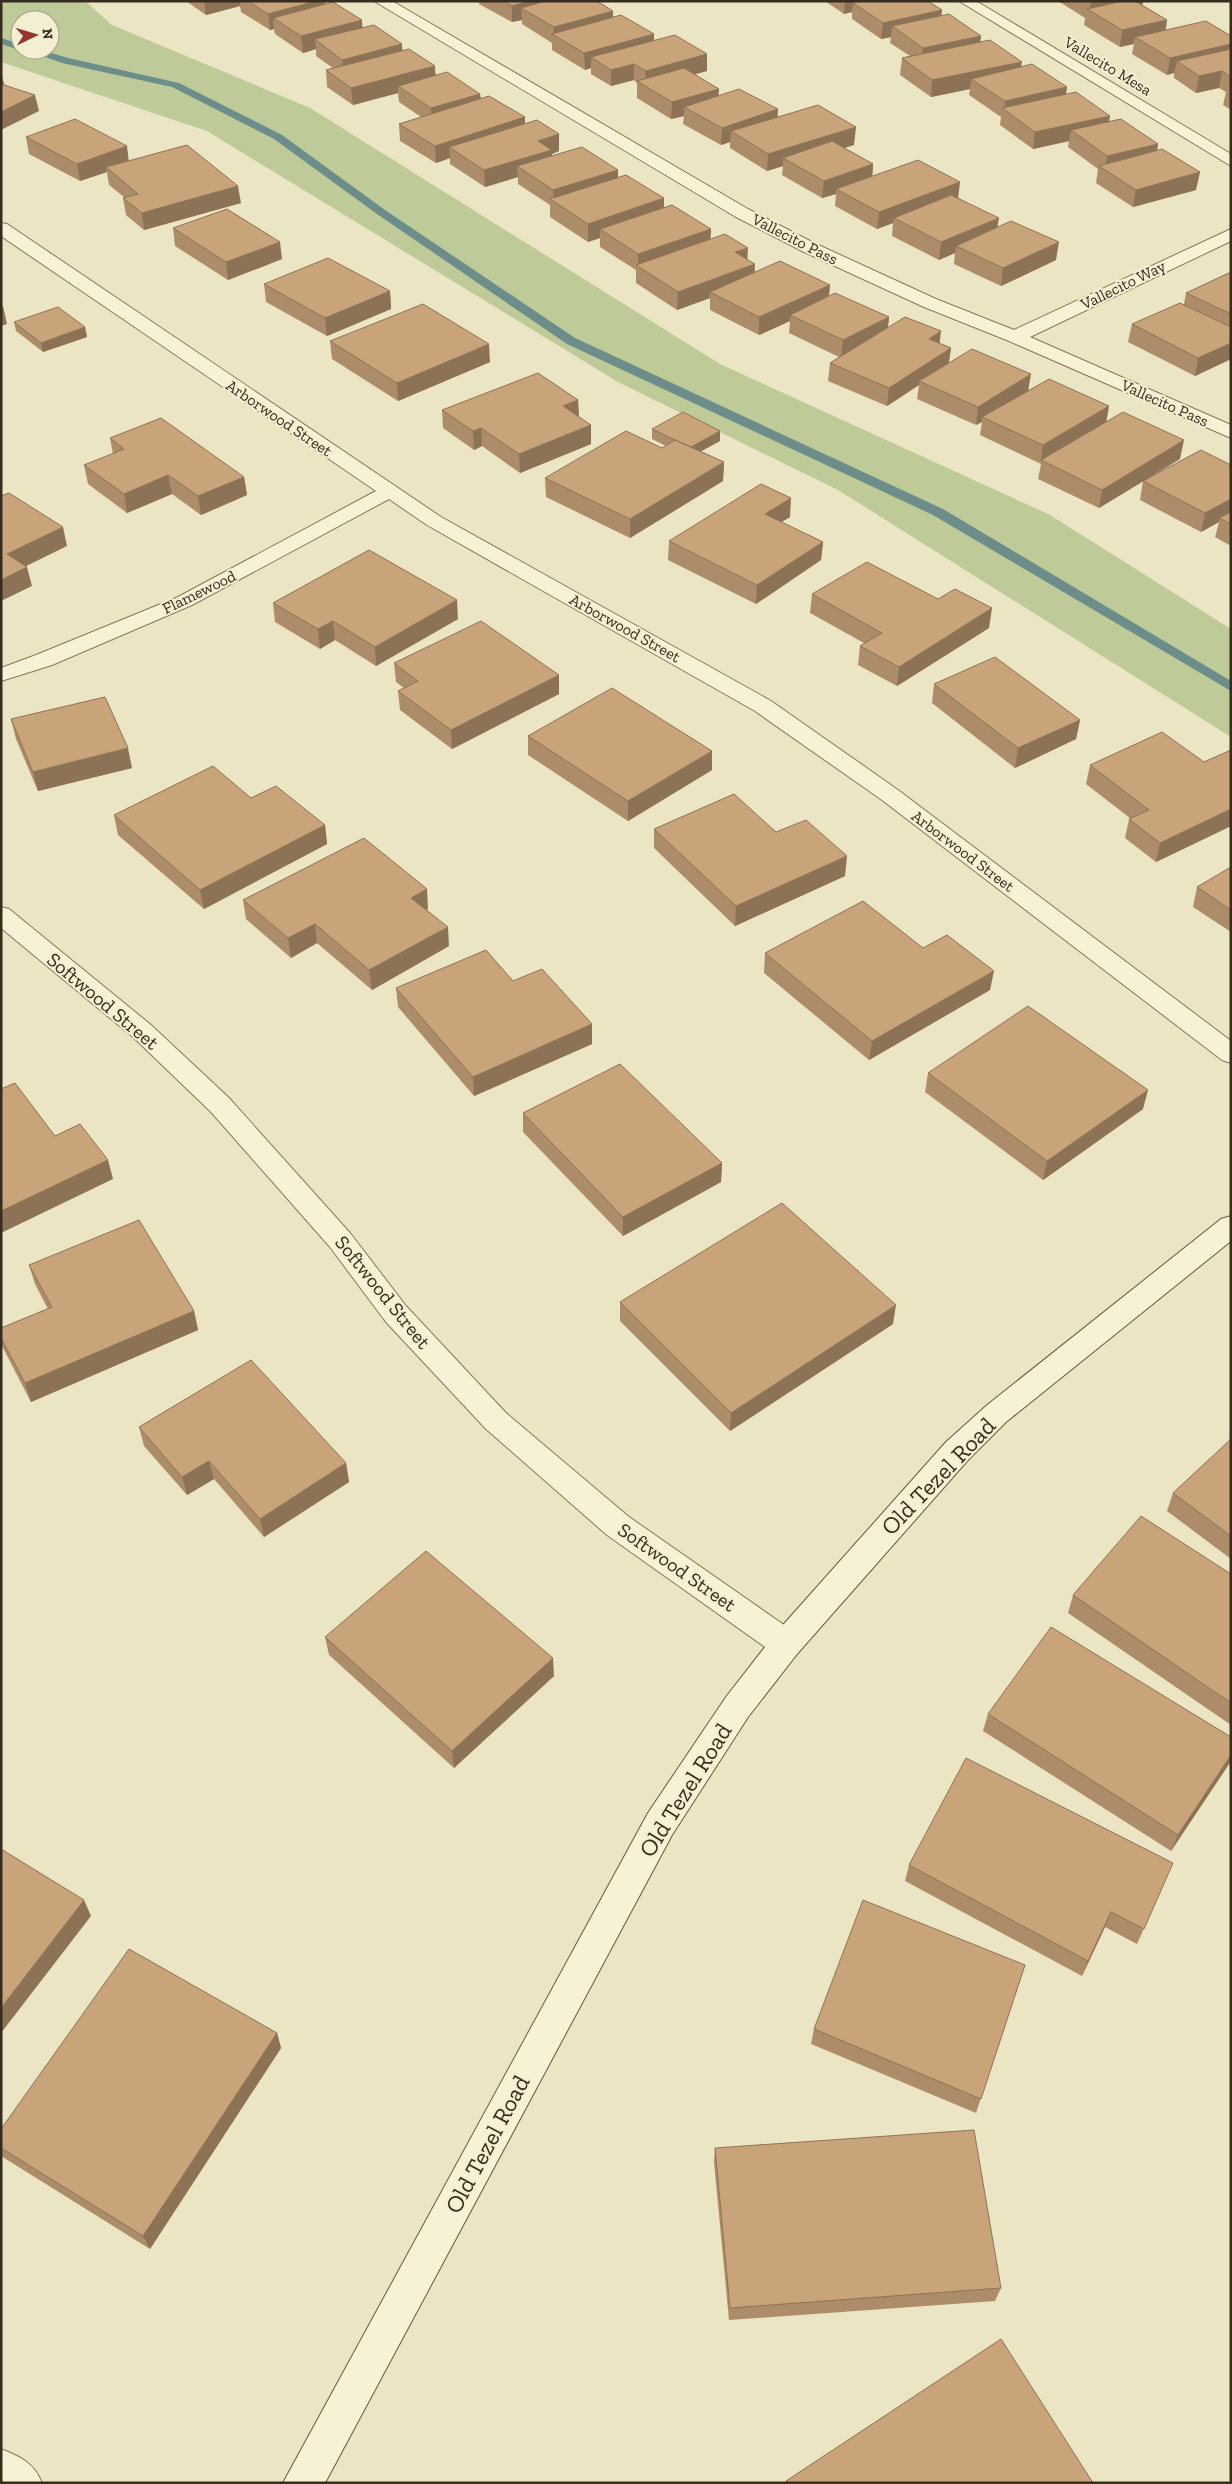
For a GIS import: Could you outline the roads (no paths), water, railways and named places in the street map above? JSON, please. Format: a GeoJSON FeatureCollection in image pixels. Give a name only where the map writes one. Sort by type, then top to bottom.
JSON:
{"type":"FeatureCollection","features":[{"type":"Feature","properties":{"kind":"street","name":"Vallecito Pass"},"geometry":{"type":"LineString","coordinates":[[381,1],[750,217],[808,247],[930,303],[1015,337],[1231,432]]}},
{"type":"Feature","properties":{"kind":"street","name":"Vallecito Mesa"},"geometry":{"type":"LineString","coordinates":[[966,1],[1231,161]]}},
{"type":"Feature","properties":{"kind":"street","name":"Arborwood Street"},"geometry":{"type":"LineString","coordinates":[[1,228],[434,522],[763,706],[890,795],[1231,1054]]}},
{"type":"Feature","properties":{"kind":"street","name":"Vallecito Way"},"geometry":{"type":"LineString","coordinates":[[1015,337],[1231,234]]}},
{"type":"Feature","properties":{"kind":"street","name":"Flamewood"},"geometry":{"type":"LineString","coordinates":[[1,675],[44,660],[185,601],[388,492]]}},
{"type":"Feature","properties":{"kind":"street","name":"Softwood Street"},"geometry":{"type":"LineString","coordinates":[[1,915],[142,1031],[220,1105],[340,1240],[396,1314],[496,1421],[618,1526],[786,1644]]}},
{"type":"Feature","properties":{"kind":"street","name":"Old Tezel Road"},"geometry":{"type":"LineString","coordinates":[[303,2483],[660,1824],[737,1707],[786,1644],[957,1450],[996,1414],[1231,1226]]}},
{"type":"Feature","properties":{"kind":"street"},"geometry":{"type":"LineString","coordinates":[[1,2469],[22,2483]]}},
{"type":"Feature","properties":{"kind":"waterway"},"geometry":{"type":"LineString","coordinates":[[1,41],[10,44]]}},
{"type":"Feature","properties":{"kind":"waterway"},"geometry":{"type":"LineString","coordinates":[[60,59],[175,85],[278,137],[381,212],[571,341],[756,429],[938,512],[1231,687]]}}]}
